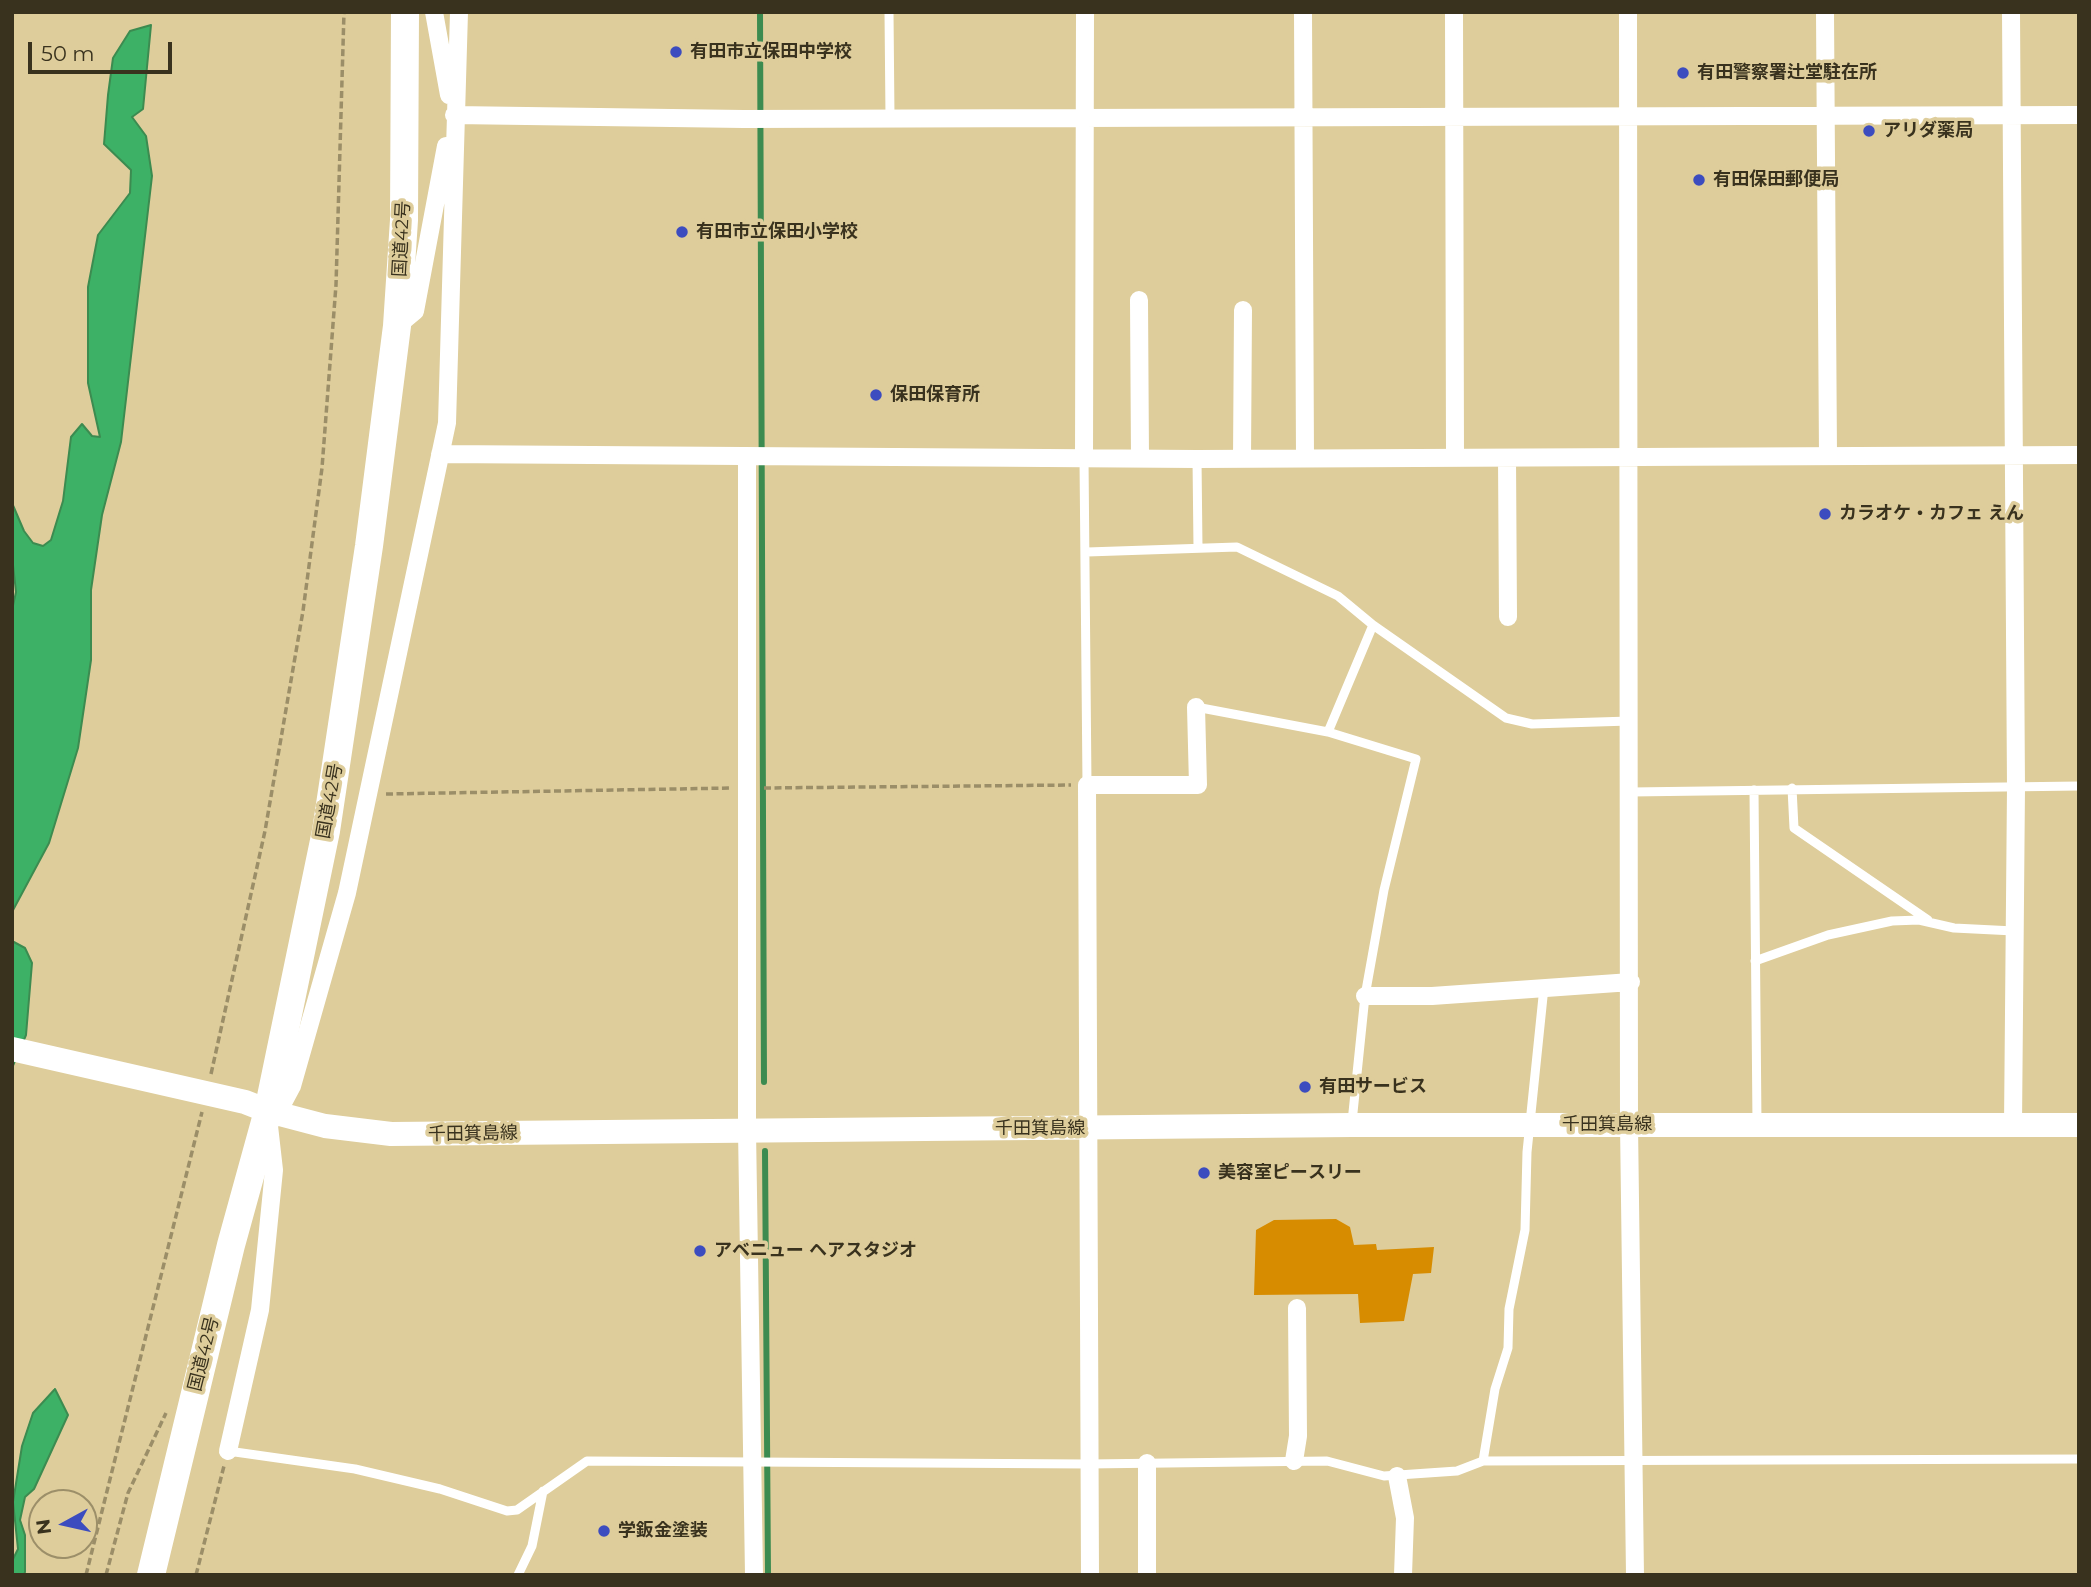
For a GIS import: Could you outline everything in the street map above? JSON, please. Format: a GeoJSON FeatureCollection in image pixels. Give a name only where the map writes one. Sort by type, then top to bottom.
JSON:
{"type":"FeatureCollection","features":[{"type":"Feature","properties":{"kind":"highway","name":"国道42号"},"geometry":{"type":"LineString","coordinates":[[151,1575],[263,1109],[326,831],[369,546],[397,326],[404,207],[405,12]]}},
{"type":"Feature","properties":{"kind":"main road","name":"千田箕島線"},"geometry":{"type":"LineString","coordinates":[[12,1049],[324,1126],[391,1135],[1352,1125],[2079,1125]]}},
{"type":"Feature","properties":{"kind":"street"},"geometry":{"type":"LineString","coordinates":[[397,326],[415,311],[442,161],[454,115],[434,12]]}},
{"type":"Feature","properties":{"kind":"street"},"geometry":{"type":"LineString","coordinates":[[228,1451],[260,1310],[274,1170],[263,1109],[292,1086],[347,894],[449,404],[454,115],[459,12]]}},
{"type":"Feature","properties":{"kind":"street"},"geometry":{"type":"LineString","coordinates":[[1084,458],[1085,12]]}},
{"type":"Feature","properties":{"kind":"street"},"geometry":{"type":"LineString","coordinates":[[1303,12],[1305,458]]}},
{"type":"Feature","properties":{"kind":"street"},"geometry":{"type":"LineString","coordinates":[[1454,12],[1455,458]]}},
{"type":"Feature","properties":{"kind":"street"},"geometry":{"type":"LineString","coordinates":[[1628,12],[1632,792],[1629,1125],[1635,1575]]}},
{"type":"Feature","properties":{"kind":"street"},"geometry":{"type":"LineString","coordinates":[[1825,12],[1828,455]]}},
{"type":"Feature","properties":{"kind":"street"},"geometry":{"type":"LineString","coordinates":[[2011,12],[2017,787],[2013,1125]]}},
{"type":"Feature","properties":{"kind":"street"},"geometry":{"type":"LineString","coordinates":[[454,115],[1086,118],[2079,115]]}},
{"type":"Feature","properties":{"kind":"street"},"geometry":{"type":"LineString","coordinates":[[1139,300],[1140,458]]}},
{"type":"Feature","properties":{"kind":"street"},"geometry":{"type":"LineString","coordinates":[[1242,310],[1242,458]]}},
{"type":"Feature","properties":{"kind":"street"},"geometry":{"type":"LineString","coordinates":[[440,454],[1197,459],[2079,455]]}},
{"type":"Feature","properties":{"kind":"street"},"geometry":{"type":"LineString","coordinates":[[747,458],[747,1130],[754,1575]]}},
{"type":"Feature","properties":{"kind":"street"},"geometry":{"type":"LineString","coordinates":[[1507,458],[1508,617]]}},
{"type":"Feature","properties":{"kind":"street"},"geometry":{"type":"LineString","coordinates":[[1090,1575],[1087,785],[1198,785],[1196,707]]}},
{"type":"Feature","properties":{"kind":"street"},"geometry":{"type":"LineString","coordinates":[[1365,996],[1432,996],[1631,982]]}},
{"type":"Feature","properties":{"kind":"street"},"geometry":{"type":"LineString","coordinates":[[1294,1461],[1298,1436],[1297,1308]]}},
{"type":"Feature","properties":{"kind":"street"},"geometry":{"type":"LineString","coordinates":[[1147,1463],[1147,1575]]}},
{"type":"Feature","properties":{"kind":"street"},"geometry":{"type":"LineString","coordinates":[[1397,1476],[1405,1518],[1403,1575]]}},
{"type":"Feature","properties":{"kind":"lane"},"geometry":{"type":"LineString","coordinates":[[889,12],[890,117]]}},
{"type":"Feature","properties":{"kind":"lane"},"geometry":{"type":"LineString","coordinates":[[1084,458],[1087,552],[1087,785]]}},
{"type":"Feature","properties":{"kind":"lane"},"geometry":{"type":"LineString","coordinates":[[1197,459],[1198,548]]}},
{"type":"Feature","properties":{"kind":"lane"},"geometry":{"type":"LineString","coordinates":[[1087,552],[1224,546],[1246,550],[1338,596],[1373,625],[1506,718],[1532,724],[1631,721]]}},
{"type":"Feature","properties":{"kind":"lane"},"geometry":{"type":"LineString","coordinates":[[1328,732],[1373,625]]}},
{"type":"Feature","properties":{"kind":"lane"},"geometry":{"type":"LineString","coordinates":[[1196,707],[1328,732],[1416,759],[1384,890],[1365,996],[1352,1125]]}},
{"type":"Feature","properties":{"kind":"lane"},"geometry":{"type":"LineString","coordinates":[[1632,792],[2079,786]]}},
{"type":"Feature","properties":{"kind":"lane"},"geometry":{"type":"LineString","coordinates":[[1792,788],[1794,828],[1933,923]]}},
{"type":"Feature","properties":{"kind":"lane"},"geometry":{"type":"LineString","coordinates":[[1754,790],[1758,1125]]}},
{"type":"Feature","properties":{"kind":"lane"},"geometry":{"type":"LineString","coordinates":[[1755,961],[1857,927],[1907,919],[1954,928],[2014,931]]}},
{"type":"Feature","properties":{"kind":"lane"},"geometry":{"type":"LineString","coordinates":[[1483,1461],[1495,1389],[1508,1348],[1508,1309],[1525,1230],[1531,1125],[1544,987]]}},
{"type":"Feature","properties":{"kind":"lane"},"geometry":{"type":"LineString","coordinates":[[228,1451],[355,1469],[439,1489],[507,1511],[517,1510],[587,1461],[1088,1464],[1327,1461],[1384,1476],[1397,1476],[1457,1471],[1483,1461],[2079,1459]]}},
{"type":"Feature","properties":{"kind":"lane"},"geometry":{"type":"LineString","coordinates":[[518,1575],[533,1546],[543,1491]]}},
{"type":"Feature","properties":{"kind":"path"},"geometry":{"type":"LineString","coordinates":[[210,1077],[265,831],[303,611],[320,480],[336,285],[344,12]]}},
{"type":"Feature","properties":{"kind":"path"},"geometry":{"type":"LineString","coordinates":[[86,1575],[204,1104]]}},
{"type":"Feature","properties":{"kind":"path"},"geometry":{"type":"LineString","coordinates":[[106,1575],[122,1508],[150,1441],[172,1406],[193,1399]]}},
{"type":"Feature","properties":{"kind":"path"},"geometry":{"type":"LineString","coordinates":[[196,1575],[228,1451]]}},
{"type":"Feature","properties":{"kind":"shaded area"},"geometry":{"type":"Polygon","coordinates":[[[151,25],[143,109],[132,117],[146,136],[152,176],[121,442],[102,515],[91,590],[91,660],[78,748],[49,843],[12,912],[12,610],[16,592],[12,556],[12,503],[24,531],[33,543],[43,546],[51,540],[63,501],[71,437],[82,424],[92,436],[100,437],[88,383],[88,287],[98,235],[130,193],[131,170],[104,144],[108,95],[113,58],[130,31],[151,25]]]}},
{"type":"Feature","properties":{"kind":"shaded area"},"geometry":{"type":"Polygon","coordinates":[[[12,941],[25,948],[32,963],[26,1035],[12,1068],[12,941]]]}},
{"type":"Feature","properties":{"kind":"shaded area"},"geometry":{"type":"Polygon","coordinates":[[[55,1389],[68,1415],[34,1489],[28,1489],[25,1497],[20,1520],[25,1535],[25,1572],[24,1575],[12,1575],[12,1561],[18,1549],[13,1502],[22,1446],[33,1413],[55,1389]]]}},
{"type":"Feature","properties":{"kind":"building"},"geometry":{"type":"Polygon","coordinates":[[[1336,1219],[1350,1227],[1354,1245],[1376,1244],[1377,1250],[1434,1247],[1431,1273],[1413,1274],[1404,1321],[1360,1323],[1358,1294],[1254,1295],[1256,1230],[1274,1220],[1336,1219]]]}},
{"type":"Feature","properties":{"kind":"waterway"},"geometry":{"type":"LineString","coordinates":[[760,12],[764,1082]]}},
{"type":"Feature","properties":{"kind":"waterway"},"geometry":{"type":"LineString","coordinates":[[765,1151],[768,1575]]}},
{"type":"Feature","properties":{"kind":"place","name":"有田市立保田中学校"},"geometry":{"type":"Point","coordinates":[676,52]}},
{"type":"Feature","properties":{"kind":"place","name":"有田警察署辻堂駐在所"},"geometry":{"type":"Point","coordinates":[1683,73]}},
{"type":"Feature","properties":{"kind":"place","name":"アリダ薬局"},"geometry":{"type":"Point","coordinates":[1869,131]}},
{"type":"Feature","properties":{"kind":"place","name":"有田保田郵便局"},"geometry":{"type":"Point","coordinates":[1699,180]}},
{"type":"Feature","properties":{"kind":"place","name":"有田市立保田小学校"},"geometry":{"type":"Point","coordinates":[682,232]}},
{"type":"Feature","properties":{"kind":"place","name":"保田保育所"},"geometry":{"type":"Point","coordinates":[876,395]}},
{"type":"Feature","properties":{"kind":"place","name":"カラオケ・カフェ えん"},"geometry":{"type":"Point","coordinates":[1825,514]}},
{"type":"Feature","properties":{"kind":"place","name":"有田サービス"},"geometry":{"type":"Point","coordinates":[1305,1087]}},
{"type":"Feature","properties":{"kind":"place","name":"美容室ピースリー"},"geometry":{"type":"Point","coordinates":[1204,1173]}},
{"type":"Feature","properties":{"kind":"place","name":"アベニュー ヘアスタジオ"},"geometry":{"type":"Point","coordinates":[700,1251]}},
{"type":"Feature","properties":{"kind":"place","name":"学鈑金塗装"},"geometry":{"type":"Point","coordinates":[604,1531]}}]}
